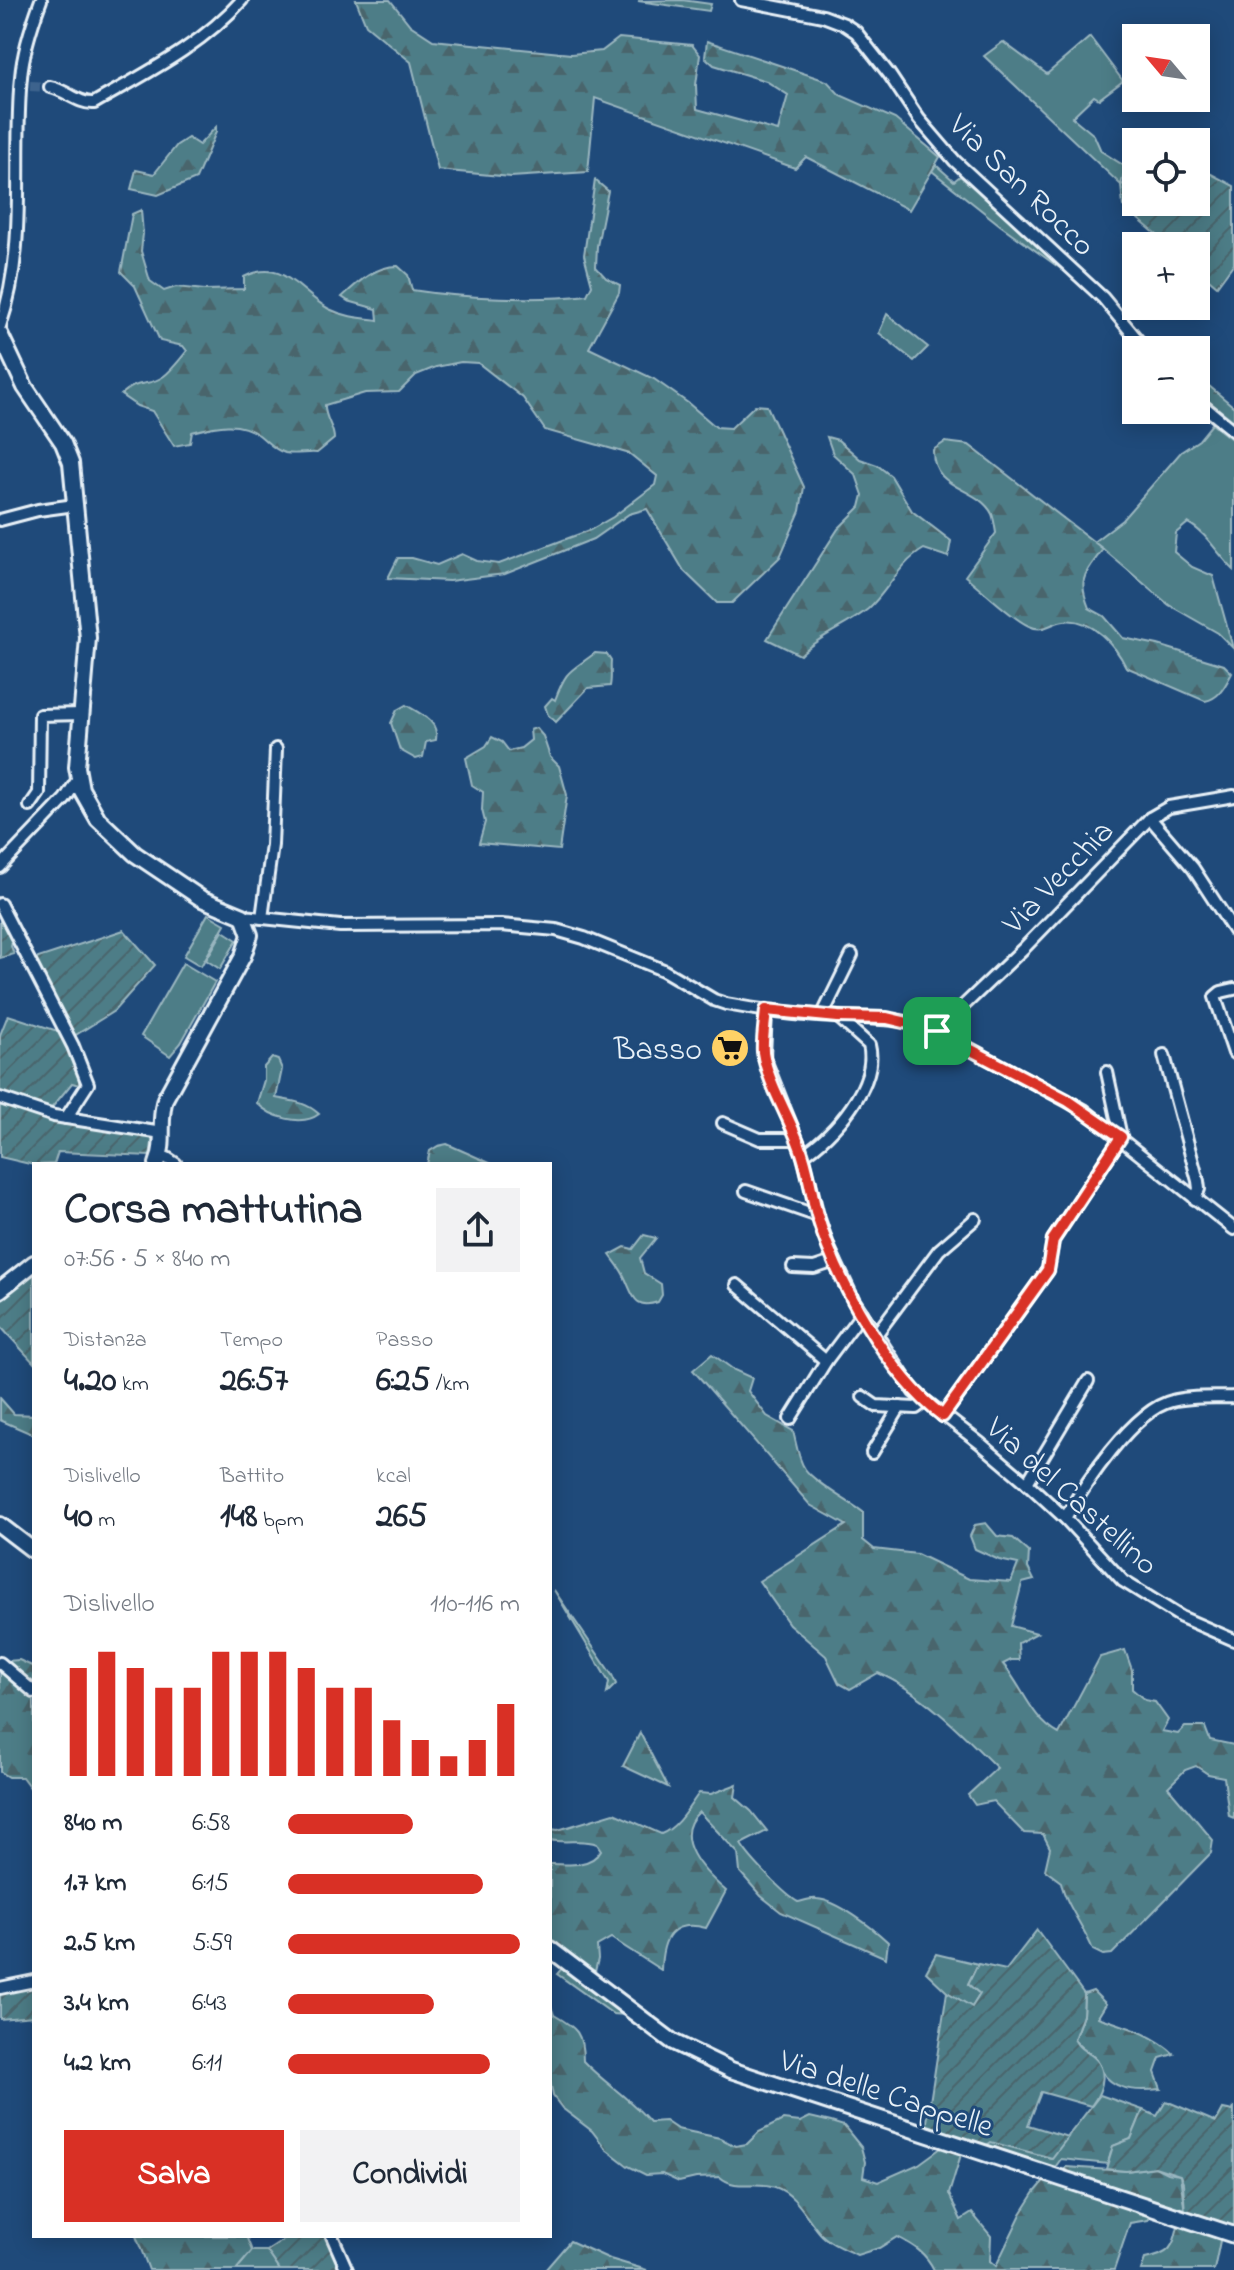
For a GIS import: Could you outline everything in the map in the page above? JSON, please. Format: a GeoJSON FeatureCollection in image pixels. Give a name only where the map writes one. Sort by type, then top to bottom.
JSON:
{"type":"FeatureCollection","features":[{"type":"Feature","properties":{"kind":"street"},"geometry":{"type":"LineString","coordinates":[[0,326],[13,256],[25,86],[24,58],[41,0]]}},
{"type":"Feature","properties":{"kind":"street"},"geometry":{"type":"LineString","coordinates":[[50,87],[86,103],[94,103],[196,43],[242,0]]}},
{"type":"Feature","properties":{"kind":"street","name":"Via San Rocco"},"geometry":{"type":"LineString","coordinates":[[741,0],[823,16],[851,28],[889,74],[919,119],[968,175],[1103,298],[1134,336]]}},
{"type":"Feature","properties":{"kind":"street"},"geometry":{"type":"LineString","coordinates":[[0,334],[25,387],[68,453],[88,629],[78,779],[92,811],[119,841],[184,888],[243,916],[340,926],[501,925],[556,930],[663,970],[714,1000],[764,1010],[822,1016],[898,1019],[937,1031],[1067,1100],[1121,1137],[1234,1229]]}},
{"type":"Feature","properties":{"kind":"street"},"geometry":{"type":"LineString","coordinates":[[1210,411],[1234,431]]}},
{"type":"Feature","properties":{"kind":"street"},"geometry":{"type":"LineString","coordinates":[[0,520],[75,505]]}},
{"type":"Feature","properties":{"kind":"street"},"geometry":{"type":"LineString","coordinates":[[30,806],[39,793],[40,715],[82,714]]}},
{"type":"Feature","properties":{"kind":"street"},"geometry":{"type":"LineString","coordinates":[[262,918],[272,845],[276,749]]}},
{"type":"Feature","properties":{"kind":"street"},"geometry":{"type":"LineString","coordinates":[[0,867],[65,799],[78,779]]}},
{"type":"Feature","properties":{"kind":"street","name":"Via Vecchia"},"geometry":{"type":"LineString","coordinates":[[937,1031],[1025,947],[1150,818],[1169,807],[1234,796]]}},
{"type":"Feature","properties":{"kind":"street"},"geometry":{"type":"LineString","coordinates":[[1150,818],[1193,868],[1234,931]]}},
{"type":"Feature","properties":{"kind":"street"},"geometry":{"type":"LineString","coordinates":[[0,904],[73,1046],[88,1084],[66,1118]]}},
{"type":"Feature","properties":{"kind":"street"},"geometry":{"type":"LineString","coordinates":[[158,1160],[165,1099],[247,946],[250,935],[243,916]]}},
{"type":"Feature","properties":{"kind":"street"},"geometry":{"type":"LineString","coordinates":[[822,1016],[852,955]]}},
{"type":"Feature","properties":{"kind":"street"},"geometry":{"type":"LineString","coordinates":[[1234,989],[1221,992],[1215,1000],[1234,1053]]}},
{"type":"Feature","properties":{"kind":"street","name":"Via del Castellino"},"geometry":{"type":"LineString","coordinates":[[764,1010],[764,1057],[803,1155],[818,1216],[835,1261],[875,1336],[914,1392],[1027,1483],[1133,1588],[1198,1626],[1234,1640]]}},
{"type":"Feature","properties":{"kind":"street"},"geometry":{"type":"LineString","coordinates":[[803,1155],[829,1136],[861,1091],[870,1069],[869,1045],[838,1017]]}},
{"type":"Feature","properties":{"kind":"street"},"geometry":{"type":"LineString","coordinates":[[1164,1055],[1198,1181],[1195,1199]]}},
{"type":"Feature","properties":{"kind":"street"},"geometry":{"type":"LineString","coordinates":[[943,1416],[1048,1270],[1053,1240],[1121,1137],[1107,1072]]}},
{"type":"Feature","properties":{"kind":"street"},"geometry":{"type":"LineString","coordinates":[[0,1098],[66,1118],[162,1133]]}},
{"type":"Feature","properties":{"kind":"street"},"geometry":{"type":"LineString","coordinates":[[723,1123],[760,1139],[796,1139]]}},
{"type":"Feature","properties":{"kind":"street"},"geometry":{"type":"LineString","coordinates":[[746,1191],[818,1216]]}},
{"type":"Feature","properties":{"kind":"street"},"geometry":{"type":"LineString","coordinates":[[875,1336],[939,1250],[975,1219]]}},
{"type":"Feature","properties":{"kind":"street"},"geometry":{"type":"LineString","coordinates":[[793,1267],[814,1268],[835,1261]]}},
{"type":"Feature","properties":{"kind":"street"},"geometry":{"type":"LineString","coordinates":[[0,1290],[32,1265]]}},
{"type":"Feature","properties":{"kind":"street"},"geometry":{"type":"LineString","coordinates":[[737,1285],[826,1361]]}},
{"type":"Feature","properties":{"kind":"street"},"geometry":{"type":"LineString","coordinates":[[790,1419],[826,1361],[862,1313]]}},
{"type":"Feature","properties":{"kind":"street"},"geometry":{"type":"LineString","coordinates":[[1027,1483],[1088,1381]]}},
{"type":"Feature","properties":{"kind":"street"},"geometry":{"type":"LineString","coordinates":[[863,1397],[876,1406],[916,1408],[924,1402]]}},
{"type":"Feature","properties":{"kind":"street"},"geometry":{"type":"LineString","coordinates":[[1065,1518],[1104,1458],[1158,1407],[1171,1401],[1234,1397]]}},
{"type":"Feature","properties":{"kind":"street"},"geometry":{"type":"LineString","coordinates":[[872,1453],[900,1407]]}},
{"type":"Feature","properties":{"kind":"street"},"geometry":{"type":"LineString","coordinates":[[0,1525],[32,1549]]}},
{"type":"Feature","properties":{"kind":"street"},"geometry":{"type":"LineString","coordinates":[[0,1663],[32,1690]]}},
{"type":"Feature","properties":{"kind":"street","name":"Via delle Cappelle"},"geometry":{"type":"LineString","coordinates":[[552,1951],[673,2042],[731,2070],[1234,2235]]}},
{"type":"Feature","properties":{"kind":"street"},"geometry":{"type":"LineString","coordinates":[[0,1988],[32,1981]]}},
{"type":"Feature","properties":{"kind":"street"},"geometry":{"type":"LineString","coordinates":[[333,2238],[347,2270]]}},
{"type":"Feature","properties":{"kind":"green space"},"geometry":{"type":"Polygon","coordinates":[[[356,0],[390,0],[410,25],[433,40],[571,54],[602,51],[619,38],[692,45],[700,55],[697,109],[778,131],[788,95],[766,81],[714,65],[705,57],[707,41],[827,81],[840,95],[895,119],[940,157],[909,210],[806,157],[795,168],[595,98],[588,172],[511,177],[438,170],[411,62],[366,25],[356,0]]]}},
{"type":"Feature","properties":{"kind":"green space"},"geometry":{"type":"Polygon","coordinates":[[[682,0],[711,4],[709,11],[638,1],[682,0]]]}},
{"type":"Feature","properties":{"kind":"green space"},"geometry":{"type":"Polygon","coordinates":[[[1090,37],[1122,80],[1099,99],[1094,96],[1072,117],[1094,135],[1101,151],[1122,164],[1121,185],[984,56],[1003,42],[1047,74],[1090,37]]]}},
{"type":"Feature","properties":{"kind":"green space"},"geometry":{"type":"Polygon","coordinates":[[[216,127],[196,179],[158,195],[131,189],[136,170],[154,174],[177,145],[188,138],[199,145],[216,127]]]}},
{"type":"Feature","properties":{"kind":"green space"},"geometry":{"type":"Polygon","coordinates":[[[936,165],[954,181],[960,176],[1075,279],[932,171],[936,165]]]}},
{"type":"Feature","properties":{"kind":"green space"},"geometry":{"type":"Polygon","coordinates":[[[1210,173],[1234,186],[1234,263],[1217,286],[1210,280],[1210,232],[1154,232],[1135,216],[1210,216],[1210,173]]]}},
{"type":"Feature","properties":{"kind":"green space"},"geometry":{"type":"Polygon","coordinates":[[[595,180],[608,191],[596,267],[606,278],[620,285],[619,293],[589,348],[654,379],[716,427],[731,428],[755,405],[767,406],[804,487],[800,511],[780,557],[732,603],[717,603],[684,571],[647,509],[629,514],[593,539],[505,574],[449,581],[388,578],[398,558],[412,558],[437,565],[462,554],[477,561],[499,564],[590,530],[613,517],[655,485],[657,476],[630,454],[545,430],[523,398],[478,363],[461,362],[436,367],[416,375],[399,392],[365,393],[325,405],[334,439],[317,453],[285,453],[251,430],[235,426],[192,432],[190,443],[174,446],[152,411],[137,406],[121,395],[133,387],[164,376],[187,351],[183,346],[160,341],[135,286],[121,272],[132,214],[141,210],[141,251],[150,281],[164,291],[176,287],[244,289],[244,277],[270,271],[290,279],[329,309],[378,320],[377,309],[342,297],[367,276],[398,266],[408,275],[412,290],[500,298],[587,295],[592,285],[584,255],[595,180]]]}},
{"type":"Feature","properties":{"kind":"green space"},"geometry":{"type":"Polygon","coordinates":[[[887,314],[928,347],[914,361],[879,333],[887,314]]]}},
{"type":"Feature","properties":{"kind":"green space"},"geometry":{"type":"Polygon","coordinates":[[[1210,387],[1234,407],[1234,421],[1210,402],[1210,387]]]}},
{"type":"Feature","properties":{"kind":"green space"},"geometry":{"type":"Polygon","coordinates":[[[1212,424],[1234,441],[1234,570],[1201,532],[1188,523],[1176,533],[1174,552],[1192,567],[1213,576],[1233,648],[1218,633],[1169,605],[1092,543],[1122,520],[1181,452],[1199,440],[1212,424]]]}},
{"type":"Feature","properties":{"kind":"green space"},"geometry":{"type":"Polygon","coordinates":[[[827,437],[838,440],[860,459],[877,465],[891,476],[912,511],[951,541],[948,557],[924,549],[907,562],[868,609],[800,655],[767,639],[838,529],[860,507],[863,495],[856,475],[833,454],[827,437]]]}},
{"type":"Feature","properties":{"kind":"green space"},"geometry":{"type":"Polygon","coordinates":[[[945,442],[969,445],[1103,549],[1083,583],[1089,608],[1104,616],[1123,638],[1224,665],[1232,673],[1222,691],[1205,701],[1126,667],[1109,642],[1084,624],[1064,621],[1043,628],[1029,626],[965,576],[996,533],[992,514],[985,505],[940,473],[933,450],[945,442]]]}},
{"type":"Feature","properties":{"kind":"green space"},"geometry":{"type":"Polygon","coordinates":[[[595,653],[607,654],[611,660],[610,686],[588,688],[556,722],[548,715],[545,706],[552,698],[555,700],[570,672],[595,653]]]}},
{"type":"Feature","properties":{"kind":"green space"},"geometry":{"type":"Polygon","coordinates":[[[406,705],[428,719],[436,733],[436,740],[426,742],[423,757],[416,759],[400,750],[391,723],[397,710],[406,705]]]}},
{"type":"Feature","properties":{"kind":"green space"},"geometry":{"type":"Polygon","coordinates":[[[536,728],[543,736],[550,757],[559,766],[567,795],[559,850],[479,843],[485,822],[483,792],[472,785],[466,758],[486,746],[492,737],[502,742],[509,751],[521,748],[531,740],[530,730],[536,728]]]}},
{"type":"Feature","properties":{"kind":"green space"},"geometry":{"type":"Polygon","coordinates":[[[0,910],[14,939],[11,946],[14,954],[0,958],[0,910]]]}},
{"type":"Feature","properties":{"kind":"green space"},"geometry":{"type":"Polygon","coordinates":[[[208,914],[225,924],[201,966],[184,956],[208,914]]]}},
{"type":"Feature","properties":{"kind":"green space"},"geometry":{"type":"Polygon","coordinates":[[[124,930],[155,965],[114,1011],[74,1036],[35,959],[124,930]]]}},
{"type":"Feature","properties":{"kind":"green space"},"geometry":{"type":"Polygon","coordinates":[[[223,931],[237,940],[220,969],[206,960],[223,931]]]}},
{"type":"Feature","properties":{"kind":"green space"},"geometry":{"type":"Polygon","coordinates":[[[183,963],[215,982],[181,1043],[170,1056],[141,1036],[183,963]]]}},
{"type":"Feature","properties":{"kind":"green space"},"geometry":{"type":"Polygon","coordinates":[[[8,1015],[61,1032],[79,1077],[79,1085],[72,1083],[50,1110],[0,1094],[0,1035],[8,1015]]]}},
{"type":"Feature","properties":{"kind":"green space"},"geometry":{"type":"Polygon","coordinates":[[[272,1058],[278,1060],[282,1069],[276,1098],[304,1104],[319,1114],[304,1120],[286,1119],[257,1103],[264,1080],[264,1067],[272,1058]]]}},
{"type":"Feature","properties":{"kind":"green space"},"geometry":{"type":"Polygon","coordinates":[[[0,1103],[62,1123],[153,1137],[150,1156],[58,1152],[55,1162],[32,1162],[32,1165],[0,1157],[0,1103]]]}},
{"type":"Feature","properties":{"kind":"green space"},"geometry":{"type":"Polygon","coordinates":[[[447,1144],[488,1162],[427,1162],[430,1151],[447,1144]]]}},
{"type":"Feature","properties":{"kind":"green space"},"geometry":{"type":"Polygon","coordinates":[[[644,1235],[656,1238],[640,1258],[644,1273],[661,1284],[662,1295],[658,1302],[650,1304],[636,1299],[610,1255],[625,1247],[633,1249],[644,1235]]]}},
{"type":"Feature","properties":{"kind":"green space"},"geometry":{"type":"Polygon","coordinates":[[[32,1274],[32,1361],[0,1326],[0,1298],[32,1274]]]}},
{"type":"Feature","properties":{"kind":"green space"},"geometry":{"type":"Polygon","coordinates":[[[712,1354],[734,1370],[752,1378],[748,1391],[767,1416],[793,1431],[799,1455],[809,1474],[863,1512],[863,1540],[874,1549],[917,1554],[969,1579],[1011,1582],[1018,1564],[999,1560],[975,1549],[970,1536],[975,1525],[986,1523],[997,1536],[1013,1538],[1029,1552],[1028,1568],[1034,1580],[1022,1583],[1011,1626],[1037,1633],[1018,1643],[1019,1660],[1003,1664],[1049,1728],[1059,1734],[1100,1657],[1125,1650],[1132,1670],[1132,1689],[1145,1700],[1155,1702],[1168,1720],[1162,1731],[1178,1734],[1185,1727],[1205,1727],[1210,1740],[1234,1745],[1234,1818],[1229,1816],[1224,1777],[1208,1774],[1196,1766],[1185,1770],[1168,1787],[1213,1840],[1211,1853],[1112,1954],[1103,1955],[1093,1950],[1061,1882],[1045,1870],[1050,1848],[1043,1834],[1024,1833],[993,1801],[975,1805],[968,1795],[997,1768],[941,1715],[894,1681],[878,1673],[850,1689],[839,1683],[826,1656],[789,1624],[759,1581],[846,1525],[810,1505],[693,1370],[712,1354]]]}},
{"type":"Feature","properties":{"kind":"green space"},"geometry":{"type":"Polygon","coordinates":[[[0,1398],[14,1414],[32,1415],[32,1434],[0,1420],[0,1398]]]}},
{"type":"Feature","properties":{"kind":"green space"},"geometry":{"type":"Polygon","coordinates":[[[554,1590],[612,1675],[616,1684],[607,1693],[609,1682],[554,1590]]]}},
{"type":"Feature","properties":{"kind":"green space"},"geometry":{"type":"Polygon","coordinates":[[[19,1660],[32,1666],[32,1684],[6,1661],[19,1660]]]}},
{"type":"Feature","properties":{"kind":"green space"},"geometry":{"type":"Polygon","coordinates":[[[0,1670],[32,1696],[32,1790],[22,1777],[8,1777],[0,1772],[0,1670]]]}},
{"type":"Feature","properties":{"kind":"green space"},"geometry":{"type":"Polygon","coordinates":[[[640,1733],[668,1787],[623,1766],[640,1733]]]}},
{"type":"Feature","properties":{"kind":"green space"},"geometry":{"type":"Polygon","coordinates":[[[737,1784],[735,1797],[767,1831],[741,1844],[751,1858],[798,1902],[812,1899],[825,1901],[864,1923],[888,1942],[886,1958],[781,1912],[761,1896],[740,1872],[738,1853],[699,1812],[691,1822],[689,1843],[700,1865],[726,1891],[706,1928],[684,1926],[666,1940],[661,1970],[611,1938],[597,1946],[594,1976],[552,1944],[552,1864],[586,1862],[601,1850],[591,1842],[552,1840],[552,1829],[614,1813],[661,1834],[678,1822],[699,1793],[711,1794],[737,1784]]]}},
{"type":"Feature","properties":{"kind":"green space"},"geometry":{"type":"Polygon","coordinates":[[[1037,1930],[1084,1994],[1083,2015],[1074,2039],[1100,2064],[1103,2078],[1091,2106],[1041,2092],[1028,2125],[1068,2137],[1052,2158],[991,2142],[984,2147],[926,2128],[947,1992],[972,2007],[980,1994],[968,1984],[978,1964],[1006,1970],[1037,1930]]]}},
{"type":"Feature","properties":{"kind":"green space"},"geometry":{"type":"Polygon","coordinates":[[[936,1954],[978,1964],[968,1984],[980,1994],[972,2007],[947,1992],[926,1972],[936,1954]]]}},
{"type":"Feature","properties":{"kind":"green space"},"geometry":{"type":"Polygon","coordinates":[[[563,1967],[626,2015],[613,2014],[557,1974],[563,1967]]]}},
{"type":"Feature","properties":{"kind":"green space"},"geometry":{"type":"Polygon","coordinates":[[[32,1985],[32,2016],[0,2019],[0,1992],[32,1985]]]}},
{"type":"Feature","properties":{"kind":"green space"},"geometry":{"type":"Polygon","coordinates":[[[1093,1991],[1106,2004],[1098,2017],[1148,2036],[1174,2054],[1160,2058],[1155,2072],[1161,2089],[1125,2088],[1112,2082],[1097,2060],[1076,2043],[1074,2039],[1083,2015],[1084,1994],[1093,1991]]]}},
{"type":"Feature","properties":{"kind":"green space"},"geometry":{"type":"Polygon","coordinates":[[[552,2009],[554,2015],[577,2032],[582,2044],[583,2061],[650,2122],[665,2121],[677,2129],[720,2138],[735,2146],[747,2144],[759,2132],[783,2120],[800,2122],[810,2117],[831,2122],[844,2126],[861,2147],[865,2162],[863,2177],[878,2182],[919,2164],[945,2145],[962,2151],[949,2194],[961,2220],[972,2213],[991,2236],[990,2261],[996,2266],[1021,2214],[1047,2178],[1154,2214],[1148,2220],[1130,2223],[1114,2270],[934,2270],[918,2250],[897,2237],[879,2248],[857,2255],[823,2236],[795,2200],[775,2187],[733,2183],[720,2177],[679,2182],[662,2174],[646,2175],[628,2166],[606,2149],[592,2131],[562,2108],[553,2096],[552,2009]]]}},
{"type":"Feature","properties":{"kind":"green space"},"geometry":{"type":"Polygon","coordinates":[[[1100,2095],[1143,2110],[1131,2139],[1113,2146],[1108,2164],[1061,2159],[1053,2170],[984,2147],[991,2141],[1051,2158],[1100,2095]]]}},
{"type":"Feature","properties":{"kind":"green space"},"geometry":{"type":"Polygon","coordinates":[[[1166,2101],[1216,2122],[1223,2109],[1233,2111],[1234,2107],[1234,2229],[1185,2213],[1180,2175],[1155,2167],[1126,2171],[1106,2169],[1113,2146],[1131,2139],[1143,2110],[1157,2116],[1166,2101]]]}},
{"type":"Feature","properties":{"kind":"green space"},"geometry":{"type":"Polygon","coordinates":[[[1066,2167],[1126,2171],[1155,2167],[1180,2175],[1185,2213],[1062,2173],[1066,2167]]]}},
{"type":"Feature","properties":{"kind":"green space"},"geometry":{"type":"Polygon","coordinates":[[[1179,2222],[1221,2236],[1214,2270],[1141,2270],[1145,2259],[1170,2248],[1179,2222]]]}},
{"type":"Feature","properties":{"kind":"green space"},"geometry":{"type":"Polygon","coordinates":[[[137,2238],[247,2238],[252,2251],[236,2270],[149,2270],[137,2238]]]}},
{"type":"Feature","properties":{"kind":"green space"},"geometry":{"type":"Polygon","coordinates":[[[287,2238],[327,2238],[339,2267],[334,2270],[280,2270],[267,2251],[287,2238]]]}},
{"type":"Feature","properties":{"kind":"green space"},"geometry":{"type":"Polygon","coordinates":[[[570,2241],[610,2259],[647,2270],[545,2270],[570,2241]]]}},
{"type":"Feature","properties":{"kind":"green space"},"geometry":{"type":"Polygon","coordinates":[[[252,2251],[267,2251],[280,2270],[236,2270],[252,2251]]]}},
{"type":"Feature","properties":{"kind":"tunnel"},"geometry":{"type":"LineString","coordinates":[[30,86],[50,87]]}},
{"type":"Feature","properties":{"kind":"place","name":"Basso"},"geometry":{"type":"Point","coordinates":[730,1048]}},
{"type":"Feature","properties":{"kind":"route"},"geometry":{"type":"LineString","coordinates":[[766,1010],[898,1019],[937,1031],[1067,1100],[1121,1137],[1053,1240],[1048,1270],[943,1416],[914,1392],[900,1373],[841,1275],[818,1216],[803,1155],[763,1050],[766,1010]]}}]}
